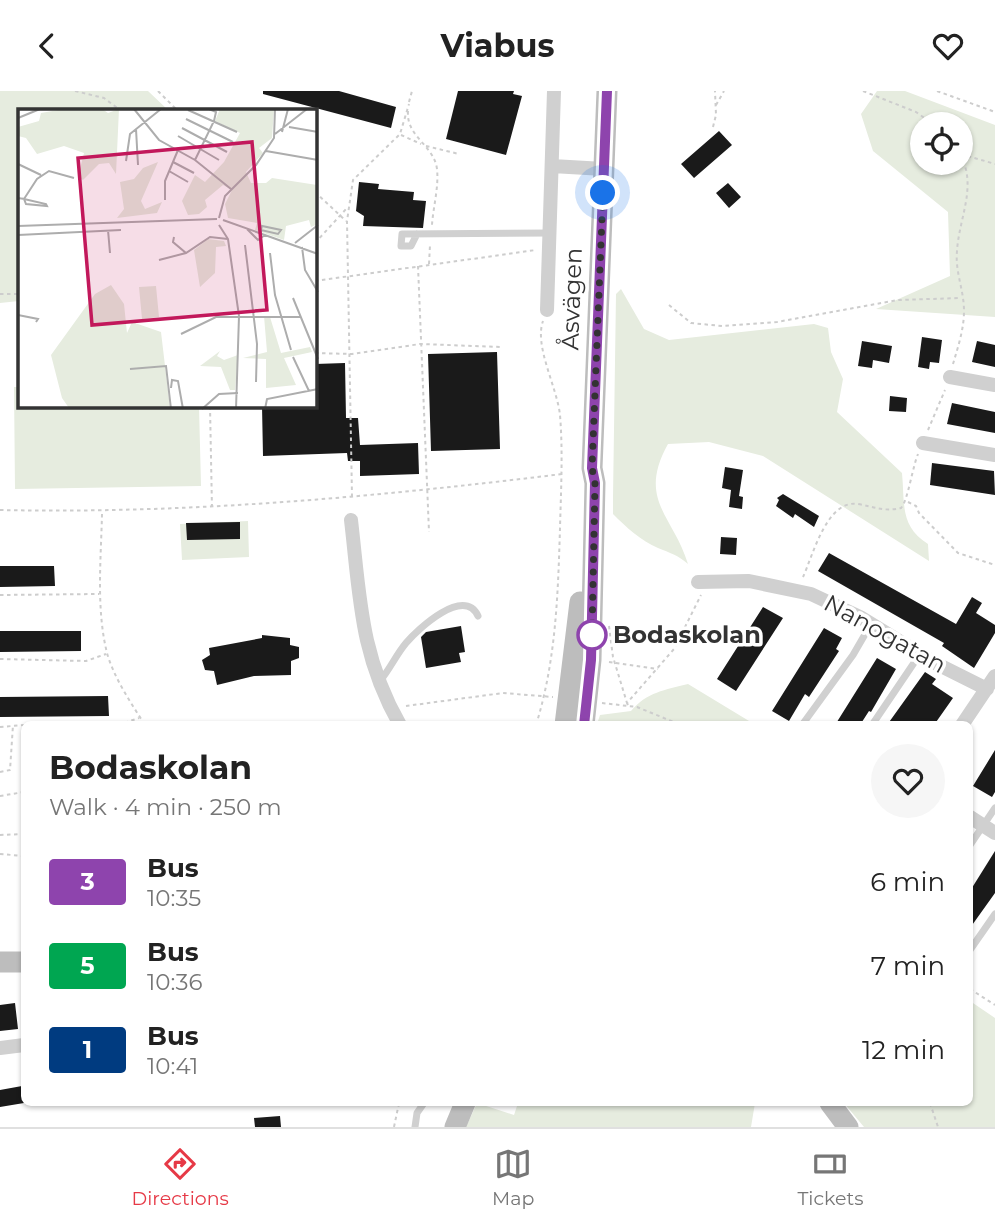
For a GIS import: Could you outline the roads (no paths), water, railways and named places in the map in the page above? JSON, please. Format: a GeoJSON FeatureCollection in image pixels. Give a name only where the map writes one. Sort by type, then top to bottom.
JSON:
{"type":"FeatureCollection","features":[{"type":"Feature","properties":{"kind":"street"},"geometry":{"type":"LineString","coordinates":[[547,310],[554,91]]}},
{"type":"Feature","properties":{"kind":"street","name":"Åsvägen"},"geometry":{"type":"LineString","coordinates":[[584,721],[593,607],[595,483],[592,468],[607,91]]}},
{"type":"Feature","properties":{"kind":"street"},"geometry":{"type":"LineString","coordinates":[[552,166],[604,169]]}},
{"type":"Feature","properties":{"kind":"street"},"geometry":{"type":"LineString","coordinates":[[950,377],[995,385]]}},
{"type":"Feature","properties":{"kind":"street"},"geometry":{"type":"LineString","coordinates":[[923,443],[995,455]]}},
{"type":"Feature","properties":{"kind":"street","name":"Åsvägen"},"geometry":{"type":"LineString","coordinates":[[566,721],[578,622],[588,481],[592,468]]}},
{"type":"Feature","properties":{"kind":"street"},"geometry":{"type":"LineString","coordinates":[[351,520],[367,648],[378,684],[398,721]]}},
{"type":"Feature","properties":{"kind":"street","name":"Nanogatan"},"geometry":{"type":"LineString","coordinates":[[703,582],[749,581],[811,594],[872,624],[920,654],[987,689]]}},
{"type":"Feature","properties":{"kind":"street"},"geometry":{"type":"LineString","coordinates":[[965,721],[995,676]]}},
{"type":"Feature","properties":{"kind":"street"},"geometry":{"type":"LineString","coordinates":[[973,819],[989,829]]}},
{"type":"Feature","properties":{"kind":"street"},"geometry":{"type":"LineString","coordinates":[[0,962],[21,962]]}},
{"type":"Feature","properties":{"kind":"street"},"geometry":{"type":"LineString","coordinates":[[0,1048],[21,1045]]}},
{"type":"Feature","properties":{"kind":"street"},"geometry":{"type":"LineString","coordinates":[[455,1127],[464,1106]]}},
{"type":"Feature","properties":{"kind":"street"},"geometry":{"type":"LineString","coordinates":[[832,1106],[848,1127]]}},
{"type":"Feature","properties":{"kind":"lane"},"geometry":{"type":"LineString","coordinates":[[417,234],[550,240]]}},
{"type":"Feature","properties":{"kind":"lane"},"geometry":{"type":"LineString","coordinates":[[378,684],[413,635],[447,609],[461,605],[475,610],[478,616]]}},
{"type":"Feature","properties":{"kind":"lane"},"geometry":{"type":"LineString","coordinates":[[805,721],[872,624]]}},
{"type":"Feature","properties":{"kind":"lane"},"geometry":{"type":"LineString","coordinates":[[875,721],[920,654]]}},
{"type":"Feature","properties":{"kind":"lane"},"geometry":{"type":"LineString","coordinates":[[973,842],[989,829],[995,808]]}},
{"type":"Feature","properties":{"kind":"lane"},"geometry":{"type":"LineString","coordinates":[[973,946],[995,913]]}},
{"type":"Feature","properties":{"kind":"lane"},"geometry":{"type":"LineString","coordinates":[[415,1127],[417,1113],[422,1106]]}},
{"type":"Feature","properties":{"kind":"place","name":"Bodaskolan"},"geometry":{"type":"Point","coordinates":[592,635]}}]}
